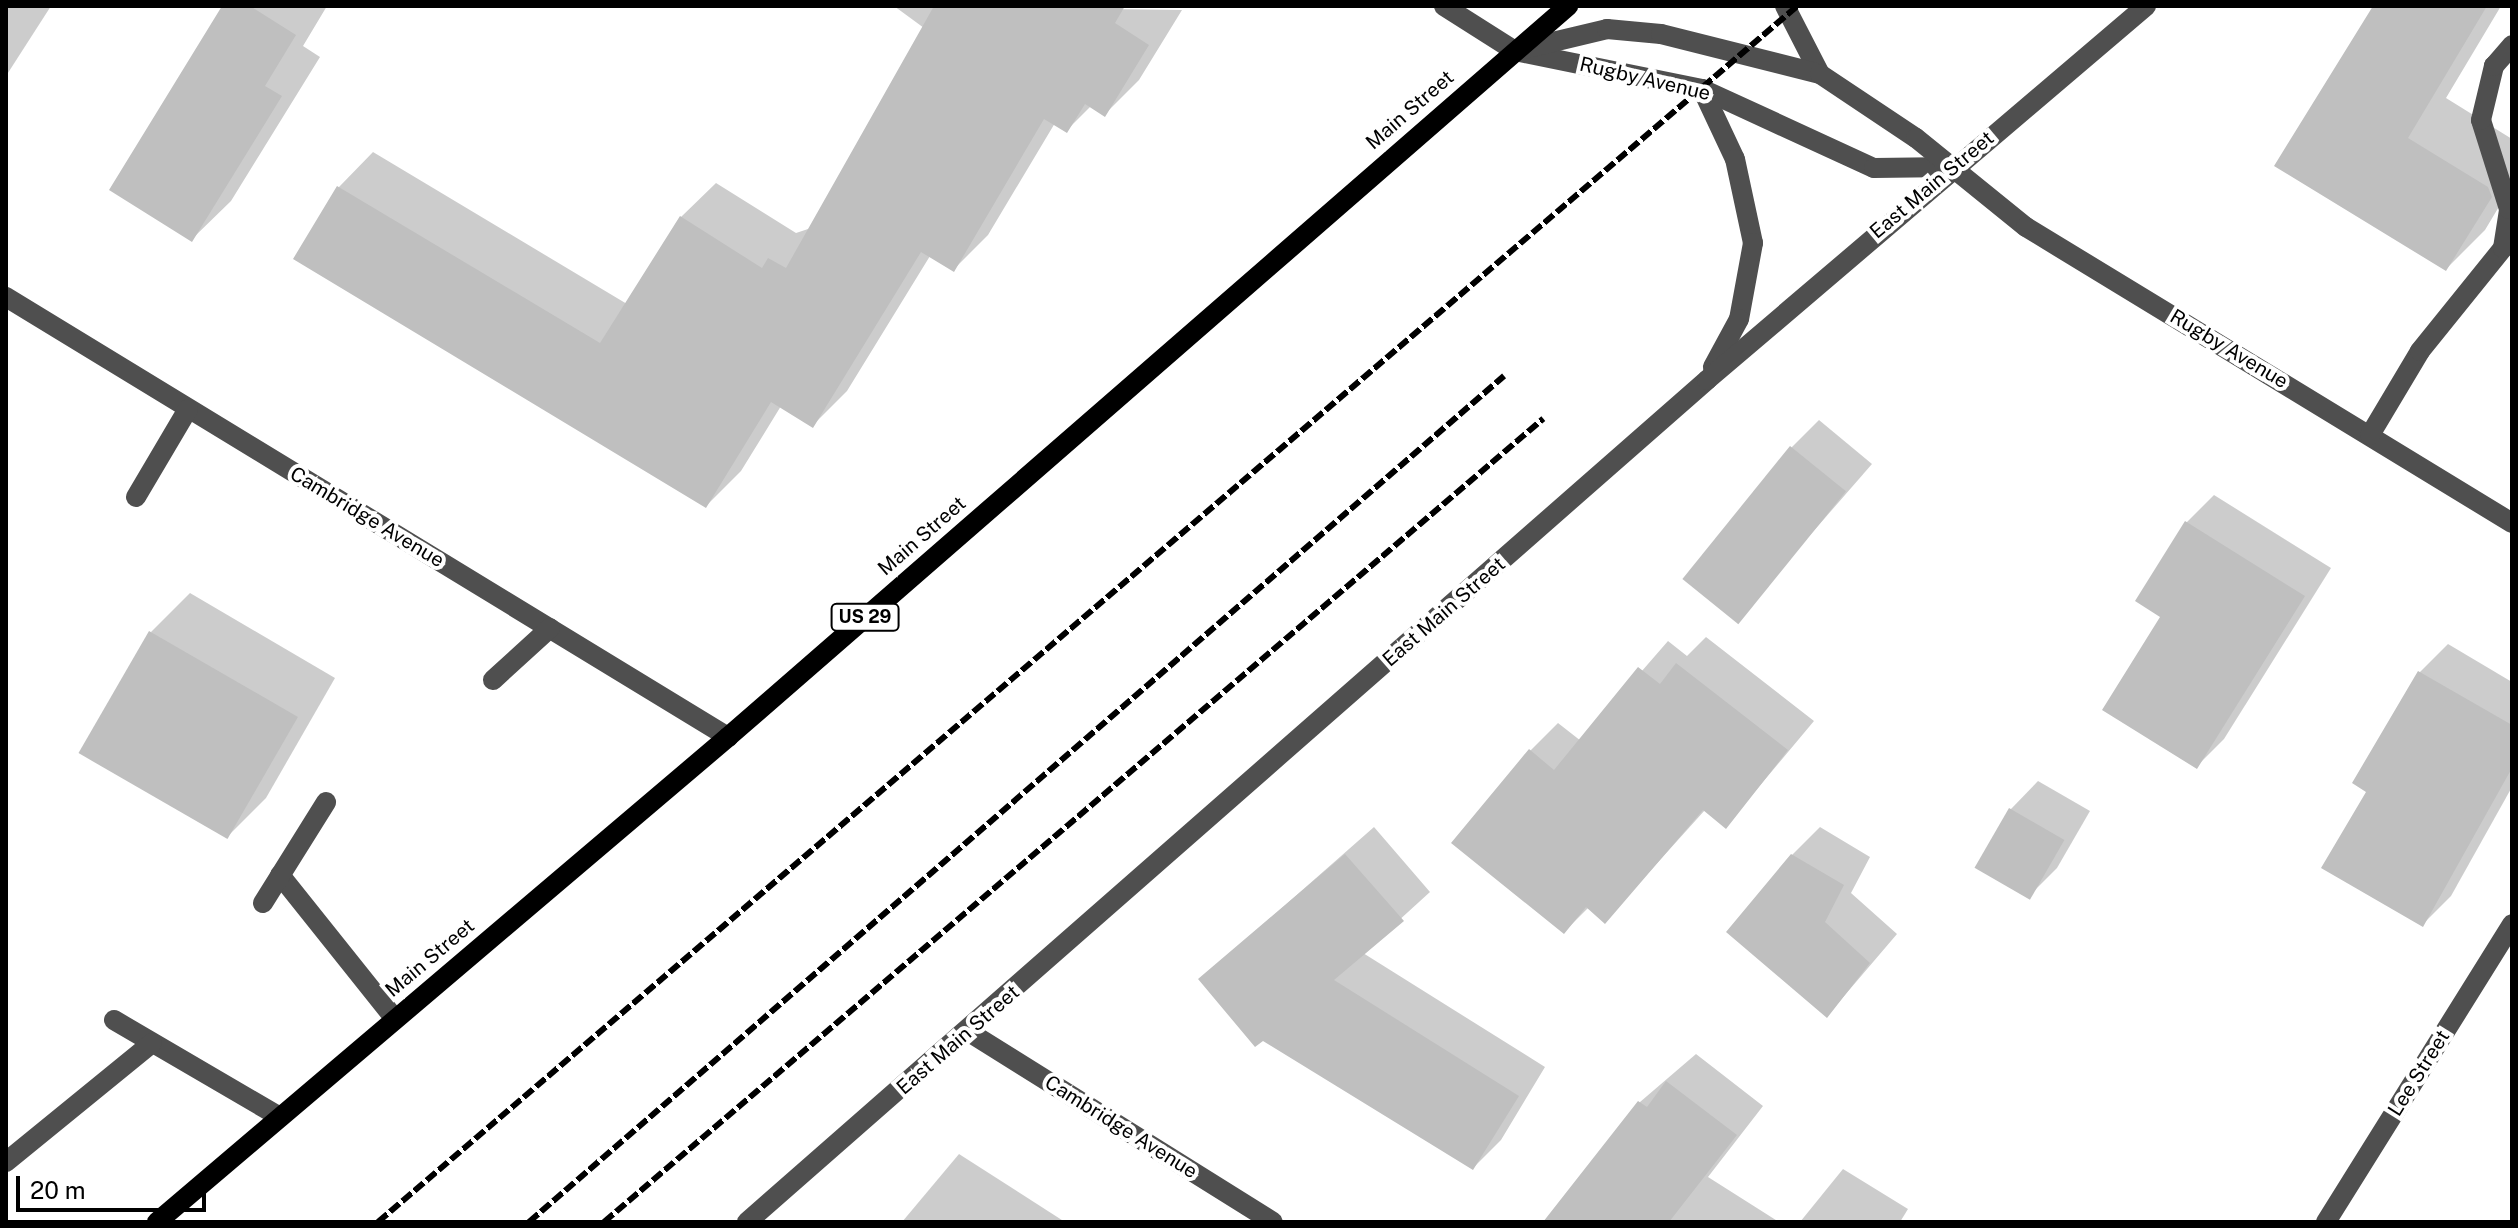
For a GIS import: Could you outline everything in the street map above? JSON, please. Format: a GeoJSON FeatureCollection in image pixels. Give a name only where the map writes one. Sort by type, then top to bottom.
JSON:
{"type":"FeatureCollection","features":[{"type":"Feature","properties":{"kind":"main road","name":"Main Street"},"geometry":{"type":"LineString","coordinates":[[157,1222],[728,737],[1568,6]]}},
{"type":"Feature","properties":{"kind":"street","name":"Rugby Avenue"},"geometry":{"type":"LineString","coordinates":[[1444,6],[1515,51],[1702,89],[1874,168],[1952,167]]}},
{"type":"Feature","properties":{"kind":"street"},"geometry":{"type":"LineString","coordinates":[[1785,6],[1820,74]]}},
{"type":"Feature","properties":{"kind":"street","name":"East Main Street"},"geometry":{"type":"LineString","coordinates":[[747,1222],[969,1032],[1952,167],[2146,6]]}},
{"type":"Feature","properties":{"kind":"street","name":"Rugby Avenue"},"geometry":{"type":"LineString","coordinates":[[1515,51],[1607,29],[1661,34],[1820,74],[1952,167],[2026,227],[2512,523]]}},
{"type":"Feature","properties":{"kind":"street"},"geometry":{"type":"LineString","coordinates":[[2370,435],[2420,351],[2503,248],[2509,209],[2481,120],[2494,66],[2512,45]]}},
{"type":"Feature","properties":{"kind":"street"},"geometry":{"type":"LineString","coordinates":[[1702,89],[1735,159],[1753,243],[1739,319],[1707,380]]}},
{"type":"Feature","properties":{"kind":"street","name":"Cambridge Avenue"},"geometry":{"type":"LineString","coordinates":[[6,297],[728,737]]}},
{"type":"Feature","properties":{"kind":"street"},"geometry":{"type":"LineString","coordinates":[[136,497],[188,409]]}},
{"type":"Feature","properties":{"kind":"street"},"geometry":{"type":"LineString","coordinates":[[493,680],[550,628]]}},
{"type":"Feature","properties":{"kind":"street"},"geometry":{"type":"LineString","coordinates":[[263,903],[326,802]]}},
{"type":"Feature","properties":{"kind":"street"},"geometry":{"type":"LineString","coordinates":[[280,875],[395,1019]]}},
{"type":"Feature","properties":{"kind":"street","name":"Lee Street"},"geometry":{"type":"LineString","coordinates":[[2326,1222],[2512,924]]}},
{"type":"Feature","properties":{"kind":"street"},"geometry":{"type":"LineString","coordinates":[[114,1020],[280,1117]]}},
{"type":"Feature","properties":{"kind":"street","name":"Cambridge Avenue"},"geometry":{"type":"LineString","coordinates":[[969,1032],[1273,1222]]}},
{"type":"Feature","properties":{"kind":"street"},"geometry":{"type":"LineString","coordinates":[[6,1162],[152,1043]]}},
{"type":"Feature","properties":{"kind":"building"},"geometry":{"type":"Polygon","coordinates":[[[222,6],[250,6],[296,35],[265,86],[282,96],[192,242],[109,190],[222,6]]]}},
{"type":"Feature","properties":{"kind":"building"},"geometry":{"type":"Polygon","coordinates":[[[934,6],[1125,6],[1115,23],[1149,45],[1105,117],[1085,104],[1067,133],[1044,119],[954,272],[921,252],[813,428],[771,402],[706,508],[293,259],[337,186],[600,343],[680,216],[762,268],[768,258],[786,268],[934,6]]]}},
{"type":"Feature","properties":{"kind":"building"},"geometry":{"type":"Polygon","coordinates":[[[2373,6],[2487,6],[2408,138],[2488,187],[2492,197],[2446,271],[2274,166],[2373,6]]]}},
{"type":"Feature","properties":{"kind":"building"},"geometry":{"type":"Polygon","coordinates":[[[1790,446],[1846,491],[1738,624],[1682,579],[1790,446]]]}},
{"type":"Feature","properties":{"kind":"building"},"geometry":{"type":"Polygon","coordinates":[[[2185,521],[2305,596],[2197,769],[2102,710],[2160,617],[2135,601],[2185,521]]]}},
{"type":"Feature","properties":{"kind":"building"},"geometry":{"type":"Polygon","coordinates":[[[149,631],[298,717],[227,839],[78,753],[149,631]]]}},
{"type":"Feature","properties":{"kind":"building"},"geometry":{"type":"Polygon","coordinates":[[[1676,663],[1788,750],[1726,829],[1703,810],[1605,924],[1586,907],[1564,934],[1451,843],[1529,749],[1554,770],[1638,667],[1660,684],[1676,663]]]}},
{"type":"Feature","properties":{"kind":"building"},"geometry":{"type":"Polygon","coordinates":[[[2418,671],[2512,725],[2512,768],[2423,927],[2321,868],[2366,792],[2352,783],[2418,671]]]}},
{"type":"Feature","properties":{"kind":"building"},"geometry":{"type":"Polygon","coordinates":[[[2009,808],[2064,840],[2030,900],[1974,868],[2009,808]]]}},
{"type":"Feature","properties":{"kind":"building"},"geometry":{"type":"Polygon","coordinates":[[[1345,854],[1404,921],[1334,980],[1519,1096],[1473,1170],[1263,1041],[1255,1047],[1198,979],[1345,854]]]}},
{"type":"Feature","properties":{"kind":"building"},"geometry":{"type":"Polygon","coordinates":[[[1791,854],[1844,885],[1825,922],[1870,963],[1827,1018],[1726,932],[1791,854]]]}},
{"type":"Feature","properties":{"kind":"building"},"geometry":{"type":"Polygon","coordinates":[[[1666,1081],[1737,1135],[1669,1222],[1543,1222],[1638,1101],[1647,1107],[1666,1081]]]}},
{"type":"Feature","properties":{"kind":"railway"},"geometry":{"type":"LineString","coordinates":[[378,1222],[1797,6]]}},
{"type":"Feature","properties":{"kind":"railway"},"geometry":{"type":"LineString","coordinates":[[529,1222],[1504,376]]}},
{"type":"Feature","properties":{"kind":"railway"},"geometry":{"type":"LineString","coordinates":[[604,1222],[1543,419]]}}]}
